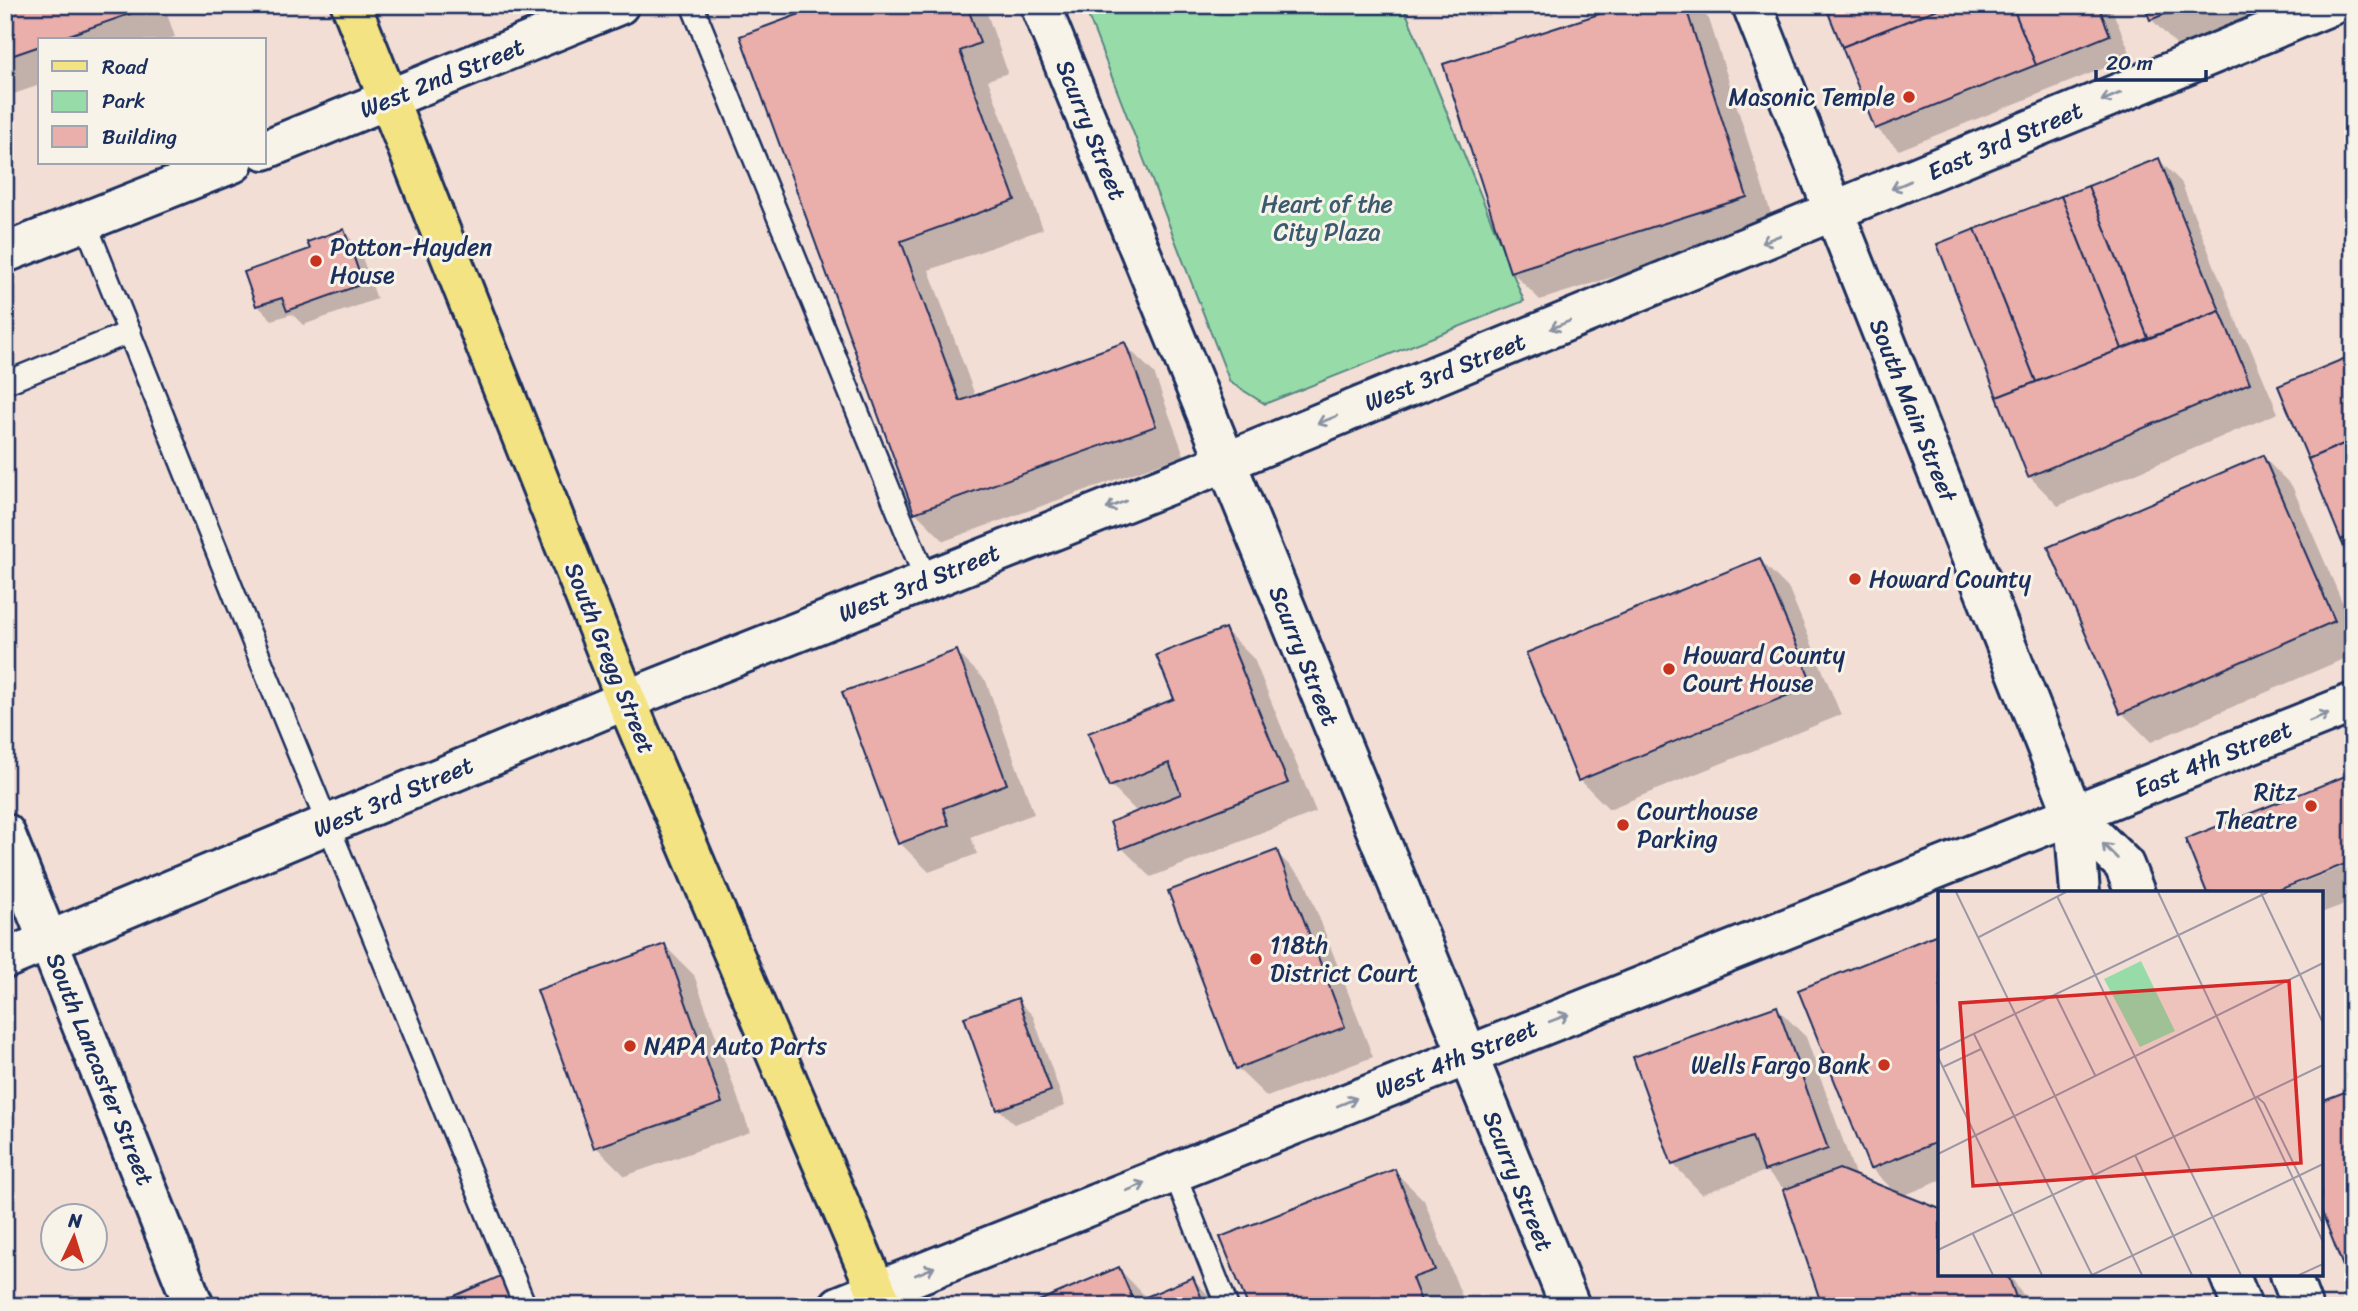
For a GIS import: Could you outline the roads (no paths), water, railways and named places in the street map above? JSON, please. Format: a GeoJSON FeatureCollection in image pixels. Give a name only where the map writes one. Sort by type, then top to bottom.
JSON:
{"type":"FeatureCollection","features":[{"type":"Feature","properties":{"kind":"main road","name":"South Gregg Street"},"geometry":{"type":"LineString","coordinates":[[351,5],[626,700],[880,1298]]}},
{"type":"Feature","properties":{"kind":"main road","name":"West 2nd Street"},"geometry":{"type":"LineString","coordinates":[[266,149],[619,5]]}},
{"type":"Feature","properties":{"kind":"main road","name":"Scurry Street"},"geometry":{"type":"LineString","coordinates":[[1040,5],[1570,1306]]}},
{"type":"Feature","properties":{"kind":"main road","name":"South Main Street"},"geometry":{"type":"LineString","coordinates":[[1752,5],[2074,816],[2080,891]]}},
{"type":"Feature","properties":{"kind":"main road","name":"East 3rd Street"},"geometry":{"type":"LineString","coordinates":[[1834,213],[2332,5]]}},
{"type":"Feature","properties":{"kind":"main road"},"geometry":{"type":"LineString","coordinates":[[5,253],[230,164]]}},
{"type":"Feature","properties":{"kind":"main road","name":"West 3rd Street"},"geometry":{"type":"LineString","coordinates":[[5,959],[626,700],[1226,462],[1834,213]]}},
{"type":"Feature","properties":{"kind":"main road","name":"East 4th Street"},"geometry":{"type":"LineString","coordinates":[[2074,816],[2353,703]]}},
{"type":"Feature","properties":{"kind":"main road","name":"South Main Street"},"geometry":{"type":"LineString","coordinates":[[2074,816],[2124,865],[2134,891]]}},
{"type":"Feature","properties":{"kind":"main road","name":"West 4th Street"},"geometry":{"type":"LineString","coordinates":[[839,1306],[880,1298],[1174,1172],[1466,1054],[2074,816]]}},
{"type":"Feature","properties":{"kind":"main road","name":"South Lancaster Street"},"geometry":{"type":"LineString","coordinates":[[5,833],[194,1306]]}},
{"type":"Feature","properties":{"kind":"main road"},"geometry":{"type":"LineString","coordinates":[[2230,1276],[2242,1306]]}},
{"type":"Feature","properties":{"kind":"main road"},"geometry":{"type":"LineString","coordinates":[[2291,1276],[2302,1306]]}},
{"type":"Feature","properties":{"kind":"lane"},"geometry":{"type":"LineString","coordinates":[[692,5],[926,580]]}},
{"type":"Feature","properties":{"kind":"lane"},"geometry":{"type":"LineString","coordinates":[[85,222],[524,1306]]}},
{"type":"Feature","properties":{"kind":"lane"},"geometry":{"type":"LineString","coordinates":[[5,383],[130,332]]}},
{"type":"Feature","properties":{"kind":"lane"},"geometry":{"type":"LineString","coordinates":[[1174,1172],[1227,1306]]}},
{"type":"Feature","properties":{"kind":"place","name":"Masonic Temple"},"geometry":{"type":"Point","coordinates":[1909,97]}},
{"type":"Feature","properties":{"kind":"place","name":"Potton-Hayden House"},"geometry":{"type":"Point","coordinates":[316,261]}},
{"type":"Feature","properties":{"kind":"place","name":"Howard County"},"geometry":{"type":"Point","coordinates":[1855,579]}},
{"type":"Feature","properties":{"kind":"place","name":"Howard County Court House"},"geometry":{"type":"Point","coordinates":[1669,669]}},
{"type":"Feature","properties":{"kind":"place","name":"Ritz Theatre"},"geometry":{"type":"Point","coordinates":[2311,806]}},
{"type":"Feature","properties":{"kind":"place","name":"Courthouse Parking"},"geometry":{"type":"Point","coordinates":[1623,825]}},
{"type":"Feature","properties":{"kind":"place","name":"118th District Court"},"geometry":{"type":"Point","coordinates":[1256,959]}},
{"type":"Feature","properties":{"kind":"place","name":"NAPA Auto Parts"},"geometry":{"type":"Point","coordinates":[630,1046]}},
{"type":"Feature","properties":{"kind":"place","name":"Wells Fargo Bank"},"geometry":{"type":"Point","coordinates":[1884,1065]}},
{"type":"Feature","properties":{"kind":"park label","name":"Heart of the City Plaza"},"geometry":{"type":"Point","coordinates":[1327,218]}}]}
